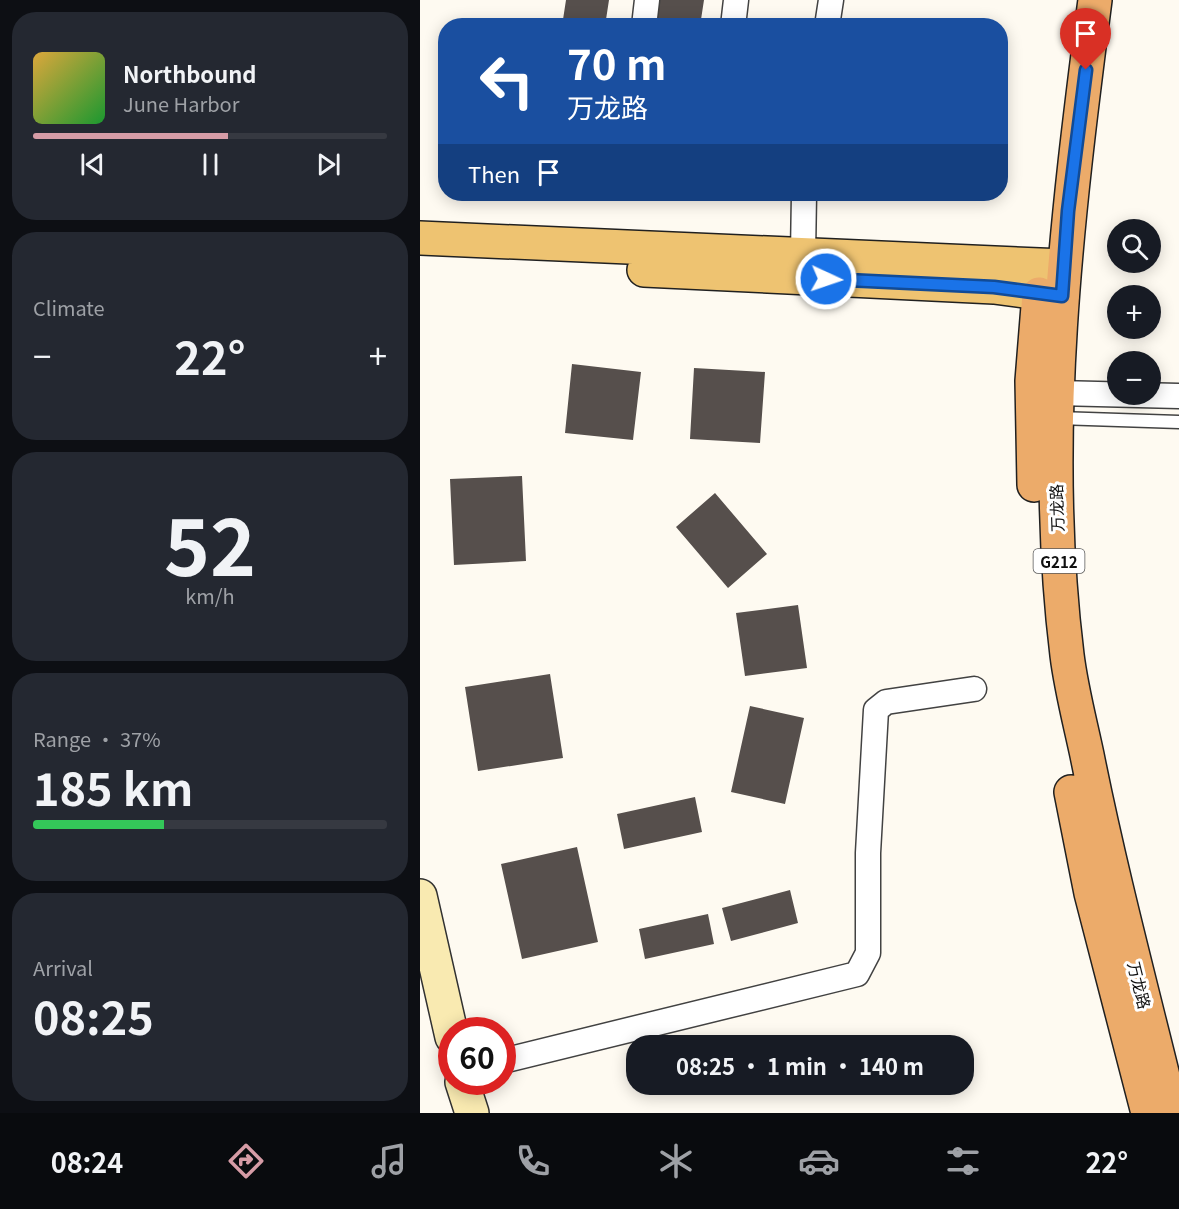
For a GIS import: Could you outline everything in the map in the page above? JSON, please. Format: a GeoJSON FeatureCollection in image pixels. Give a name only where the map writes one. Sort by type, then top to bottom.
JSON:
{"type":"FeatureCollection","features":[{"type":"Feature","properties":{"kind":"highway","name":"万龙路"},"geometry":{"type":"LineString","coordinates":[[1052,279],[1073,0]]}},
{"type":"Feature","properties":{"kind":"highway","name":"万龙路"},"geometry":{"type":"LineString","coordinates":[[1095,0],[1068,211],[1032,381],[1049,409],[1054,505],[1067,656],[1099,818],[1172,1113]]}},
{"type":"Feature","properties":{"kind":"highway","name":"万龙路"},"geometry":{"type":"LineString","coordinates":[[1049,409],[1034,516],[1047,660],[1091,893],[1148,1113]]}},
{"type":"Feature","properties":{"kind":"main road"},"geometry":{"type":"LineString","coordinates":[[420,238],[803,254],[1052,279]]}},
{"type":"Feature","properties":{"kind":"main road"},"geometry":{"type":"LineString","coordinates":[[420,259],[1052,279]]}},
{"type":"Feature","properties":{"kind":"main road"},"geometry":{"type":"LineString","coordinates":[[420,896],[447,1017]]}},
{"type":"Feature","properties":{"kind":"main road"},"geometry":{"type":"LineString","coordinates":[[466,1095],[472,1113]]}},
{"type":"Feature","properties":{"kind":"street"},"geometry":{"type":"LineString","coordinates":[[645,18],[648,0]]}},
{"type":"Feature","properties":{"kind":"street"},"geometry":{"type":"LineString","coordinates":[[734,18],[736,0]]}},
{"type":"Feature","properties":{"kind":"street"},"geometry":{"type":"LineString","coordinates":[[828,18],[831,0]]}},
{"type":"Feature","properties":{"kind":"street"},"geometry":{"type":"LineString","coordinates":[[803,254],[804,201]]}},
{"type":"Feature","properties":{"kind":"street"},"geometry":{"type":"LineString","coordinates":[[1049,409],[1179,396]]}},
{"type":"Feature","properties":{"kind":"street"},"geometry":{"type":"LineString","coordinates":[[516,1058],[857,974],[868,953],[868,853],[876,710],[886,702],[974,689]]}},
{"type":"Feature","properties":{"kind":"lane"},"geometry":{"type":"LineString","coordinates":[[1049,409],[1179,422]]}},
{"type":"Feature","properties":{"kind":"building"},"geometry":{"type":"Polygon","coordinates":[[[566,0],[609,0],[606,18],[563,18],[566,0]]]}},
{"type":"Feature","properties":{"kind":"building"},"geometry":{"type":"Polygon","coordinates":[[[658,0],[704,0],[701,18],[655,18],[658,0]]]}},
{"type":"Feature","properties":{"kind":"building"},"geometry":{"type":"Polygon","coordinates":[[[572,364],[641,372],[633,440],[565,433],[572,364]]]}},
{"type":"Feature","properties":{"kind":"building"},"geometry":{"type":"Polygon","coordinates":[[[694,368],[765,372],[760,443],[690,439],[694,368]]]}},
{"type":"Feature","properties":{"kind":"building"},"geometry":{"type":"Polygon","coordinates":[[[522,476],[526,561],[454,565],[450,479],[522,476]]]}},
{"type":"Feature","properties":{"kind":"building"},"geometry":{"type":"Polygon","coordinates":[[[715,493],[767,554],[728,588],[676,527],[715,493]]]}},
{"type":"Feature","properties":{"kind":"building"},"geometry":{"type":"Polygon","coordinates":[[[798,605],[807,668],[745,676],[736,613],[798,605]]]}},
{"type":"Feature","properties":{"kind":"building"},"geometry":{"type":"Polygon","coordinates":[[[550,674],[563,758],[478,771],[465,687],[550,674]]]}},
{"type":"Feature","properties":{"kind":"building"},"geometry":{"type":"Polygon","coordinates":[[[750,706],[804,718],[785,804],[731,792],[750,706]]]}},
{"type":"Feature","properties":{"kind":"building"},"geometry":{"type":"Polygon","coordinates":[[[695,797],[702,832],[624,849],[617,814],[695,797]]]}},
{"type":"Feature","properties":{"kind":"building"},"geometry":{"type":"Polygon","coordinates":[[[577,847],[598,942],[522,959],[501,864],[577,847]]]}},
{"type":"Feature","properties":{"kind":"building"},"geometry":{"type":"Polygon","coordinates":[[[790,890],[798,923],[731,941],[722,908],[790,890]]]}},
{"type":"Feature","properties":{"kind":"building"},"geometry":{"type":"Polygon","coordinates":[[[708,914],[714,944],[645,959],[639,929],[708,914]]]}},
{"type":"Feature","properties":{"kind":"route"},"geometry":{"type":"LineString","coordinates":[[826,279],[994,287],[1062,296],[1068,211],[1086,70]]}}]}
